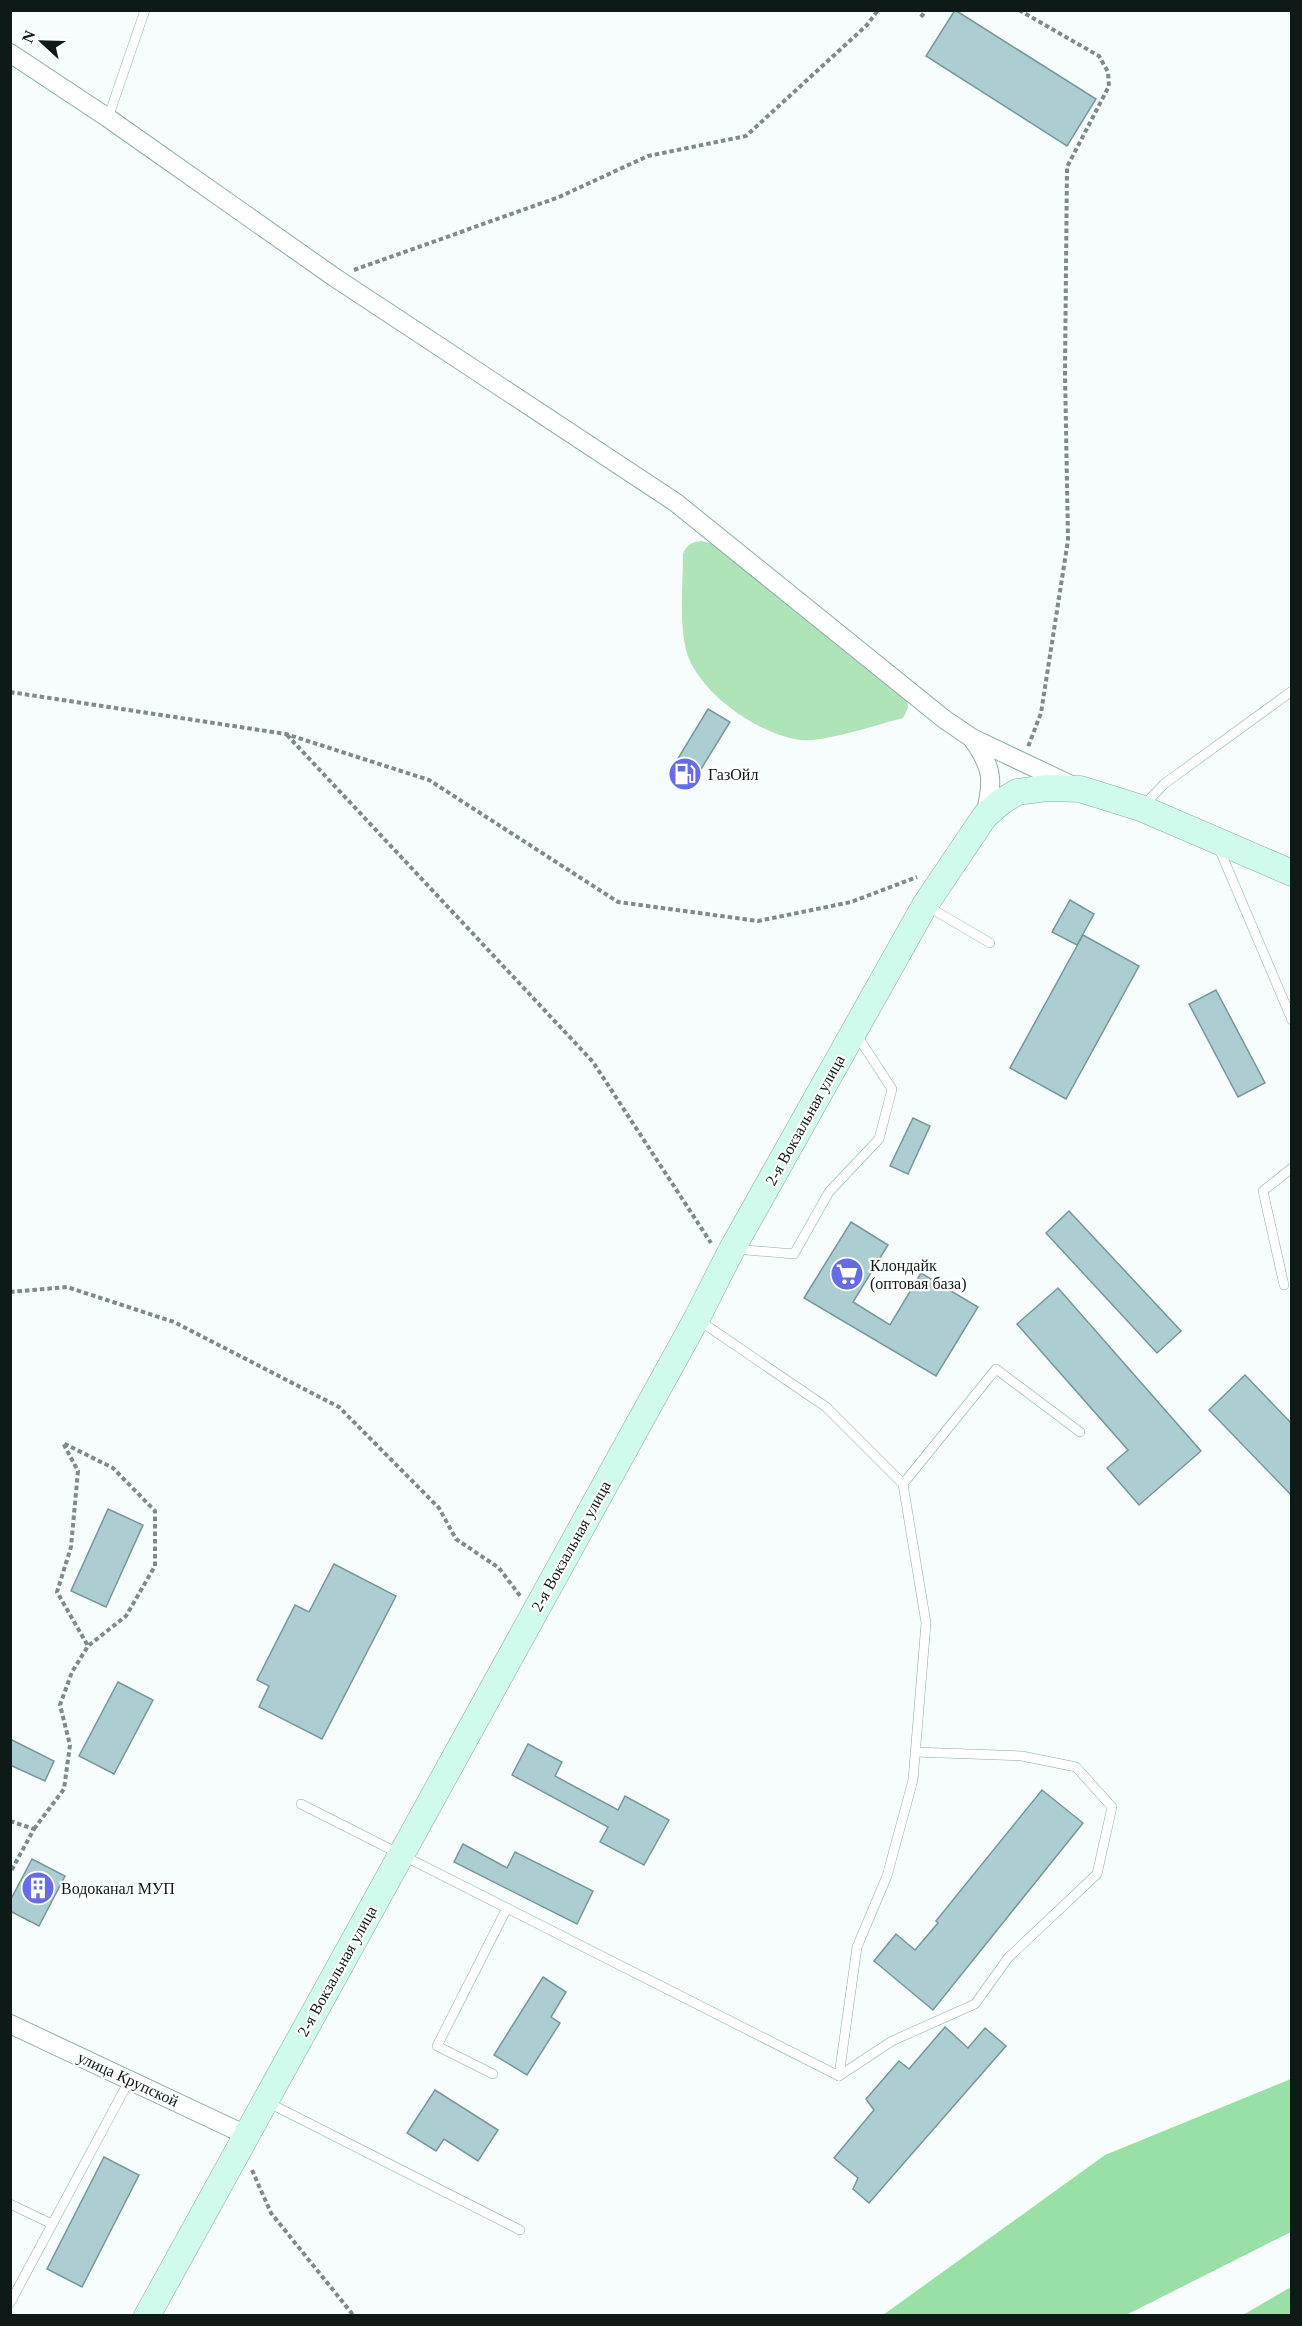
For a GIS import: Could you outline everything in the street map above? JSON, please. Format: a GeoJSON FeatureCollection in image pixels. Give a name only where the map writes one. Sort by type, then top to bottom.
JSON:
{"type":"FeatureCollection","features":[{"type":"Feature","properties":{"kind":"main road","name":"2-я Вокзальная улица"},"geometry":{"type":"LineString","coordinates":[[147,2316],[697,1318],[728,1257],[925,905],[985,816],[1017,792],[1047,788],[1080,789]]}},
{"type":"Feature","properties":{"kind":"main road"},"geometry":{"type":"LineString","coordinates":[[1080,789],[1141,808],[1292,873]]}},
{"type":"Feature","properties":{"kind":"street"},"geometry":{"type":"LineString","coordinates":[[10,53],[108,118],[334,277],[675,502],[944,719],[972,738],[1080,789]]}},
{"type":"Feature","properties":{"kind":"street"},"geometry":{"type":"LineString","coordinates":[[972,738],[986,758],[992,776],[985,816]]}},
{"type":"Feature","properties":{"kind":"street","name":"улица Крупской"},"geometry":{"type":"LineString","coordinates":[[10,2024],[129,2079],[244,2140]]}},
{"type":"Feature","properties":{"kind":"lane"},"geometry":{"type":"LineString","coordinates":[[108,118],[145,10]]}},
{"type":"Feature","properties":{"kind":"lane"},"geometry":{"type":"LineString","coordinates":[[1141,808],[1164,784],[1292,692]]}},
{"type":"Feature","properties":{"kind":"lane"},"geometry":{"type":"LineString","coordinates":[[1215,838],[1292,1020]]}},
{"type":"Feature","properties":{"kind":"lane"},"geometry":{"type":"LineString","coordinates":[[925,905],[990,943]]}},
{"type":"Feature","properties":{"kind":"lane"},"geometry":{"type":"LineString","coordinates":[[728,1257],[794,1254],[829,1192],[879,1138],[892,1089],[854,1032]]}},
{"type":"Feature","properties":{"kind":"lane"},"geometry":{"type":"LineString","coordinates":[[1284,1285],[1263,1191],[1292,1168]]}},
{"type":"Feature","properties":{"kind":"lane"},"geometry":{"type":"LineString","coordinates":[[697,1318],[826,1407],[903,1484],[926,1623],[913,1780],[887,1876],[857,1947],[839,2076]]}},
{"type":"Feature","properties":{"kind":"lane"},"geometry":{"type":"LineString","coordinates":[[903,1484],[996,1369],[1080,1432]]}},
{"type":"Feature","properties":{"kind":"lane"},"geometry":{"type":"LineString","coordinates":[[839,2076],[892,2041],[975,2004],[1008,1958],[1097,1874],[1112,1808],[1076,1767],[1022,1756],[915,1752]]}},
{"type":"Feature","properties":{"kind":"lane"},"geometry":{"type":"LineString","coordinates":[[301,1804],[839,2076]]}},
{"type":"Feature","properties":{"kind":"lane"},"geometry":{"type":"LineString","coordinates":[[493,2074],[437,2046],[507,1908]]}},
{"type":"Feature","properties":{"kind":"lane"},"geometry":{"type":"LineString","coordinates":[[10,2303],[129,2079]]}},
{"type":"Feature","properties":{"kind":"lane"},"geometry":{"type":"LineString","coordinates":[[265,2101],[520,2230]]}},
{"type":"Feature","properties":{"kind":"lane"},"geometry":{"type":"LineString","coordinates":[[10,2204],[52,2224]]}},
{"type":"Feature","properties":{"kind":"path"},"geometry":{"type":"LineString","coordinates":[[334,277],[559,197],[648,156],[746,136],[867,25],[878,10]]}},
{"type":"Feature","properties":{"kind":"path"},"geometry":{"type":"LineString","coordinates":[[921,16],[926,10]]}},
{"type":"Feature","properties":{"kind":"path"},"geometry":{"type":"LineString","coordinates":[[1019,10],[1099,56],[1108,72],[1109,86],[1067,167],[1065,372],[1068,540],[1041,712],[1022,762]]}},
{"type":"Feature","properties":{"kind":"path"},"geometry":{"type":"LineString","coordinates":[[10,692],[286,734],[429,780],[618,902],[758,921],[851,902],[923,874]]}},
{"type":"Feature","properties":{"kind":"path"},"geometry":{"type":"LineString","coordinates":[[286,734],[593,1062],[728,1257]]}},
{"type":"Feature","properties":{"kind":"path"},"geometry":{"type":"LineString","coordinates":[[10,1292],[67,1287],[174,1322],[339,1407],[439,1508],[456,1539],[499,1568],[534,1614]]}},
{"type":"Feature","properties":{"kind":"path"},"geometry":{"type":"LineString","coordinates":[[10,1873],[34,1829],[64,1790],[70,1745],[60,1705],[72,1672],[88,1646],[126,1616],[155,1566],[155,1511],[113,1468],[63,1443],[78,1471],[71,1547],[57,1592],[88,1646]]}},
{"type":"Feature","properties":{"kind":"path"},"geometry":{"type":"LineString","coordinates":[[10,1821],[34,1829]]}},
{"type":"Feature","properties":{"kind":"path"},"geometry":{"type":"LineString","coordinates":[[244,2140],[271,2213],[354,2316]]}},
{"type":"Feature","properties":{"kind":"green space"},"geometry":{"type":"Polygon","coordinates":[[[702,541],[716,545],[907,700],[908,708],[903,718],[822,739],[800,740],[766,730],[716,696],[692,666],[686,650],[683,627],[683,554],[690,544],[702,541]]]}},
{"type":"Feature","properties":{"kind":"green space"},"geometry":{"type":"Polygon","coordinates":[[[1291,2079],[1291,2232],[1126,2315],[883,2315],[1105,2155],[1291,2079]]]}},
{"type":"Feature","properties":{"kind":"green space"},"geometry":{"type":"Polygon","coordinates":[[[1291,2287],[1291,2315],[1243,2315],[1291,2287]]]}},
{"type":"Feature","properties":{"kind":"building"},"geometry":{"type":"Polygon","coordinates":[[[955,10],[1096,99],[1067,146],[926,56],[955,10]]]}},
{"type":"Feature","properties":{"kind":"building"},"geometry":{"type":"Polygon","coordinates":[[[708,709],[730,722],[687,788],[672,779],[681,763],[677,760],[708,709]]]}},
{"type":"Feature","properties":{"kind":"building"},"geometry":{"type":"Polygon","coordinates":[[[1070,900],[1094,914],[1077,945],[1052,932],[1070,900]]]}},
{"type":"Feature","properties":{"kind":"building"},"geometry":{"type":"Polygon","coordinates":[[[1083,935],[1139,966],[1066,1099],[1010,1068],[1083,935]]]}},
{"type":"Feature","properties":{"kind":"building"},"geometry":{"type":"Polygon","coordinates":[[[1216,990],[1265,1083],[1238,1097],[1189,1004],[1216,990]]]}},
{"type":"Feature","properties":{"kind":"building"},"geometry":{"type":"Polygon","coordinates":[[[913,1118],[930,1126],[908,1174],[890,1166],[913,1118]]]}},
{"type":"Feature","properties":{"kind":"building"},"geometry":{"type":"Polygon","coordinates":[[[1069,1211],[1181,1331],[1157,1353],[1046,1233],[1069,1211]]]}},
{"type":"Feature","properties":{"kind":"building"},"geometry":{"type":"Polygon","coordinates":[[[851,1222],[888,1245],[853,1302],[890,1325],[921,1273],[978,1307],[936,1376],[804,1298],[851,1222]]]}},
{"type":"Feature","properties":{"kind":"building"},"geometry":{"type":"Polygon","coordinates":[[[1058,1288],[1201,1451],[1139,1505],[1107,1468],[1128,1450],[1017,1324],[1058,1288]]]}},
{"type":"Feature","properties":{"kind":"building"},"geometry":{"type":"Polygon","coordinates":[[[1245,1375],[1292,1424],[1292,1496],[1209,1410],[1245,1375]]]}},
{"type":"Feature","properties":{"kind":"building"},"geometry":{"type":"Polygon","coordinates":[[[108,1509],[143,1525],[106,1607],[71,1591],[108,1509]]]}},
{"type":"Feature","properties":{"kind":"building"},"geometry":{"type":"Polygon","coordinates":[[[334,1564],[396,1596],[322,1739],[259,1707],[269,1686],[257,1680],[295,1605],[309,1612],[334,1564]]]}},
{"type":"Feature","properties":{"kind":"building"},"geometry":{"type":"Polygon","coordinates":[[[118,1682],[153,1700],[114,1774],[79,1756],[118,1682]]]}},
{"type":"Feature","properties":{"kind":"building"},"geometry":{"type":"Polygon","coordinates":[[[10,1739],[54,1761],[45,1781],[10,1765],[10,1739]]]}},
{"type":"Feature","properties":{"kind":"building"},"geometry":{"type":"Polygon","coordinates":[[[528,1744],[562,1762],[555,1776],[618,1810],[625,1796],[669,1820],[644,1865],[600,1842],[608,1827],[512,1775],[528,1744]]]}},
{"type":"Feature","properties":{"kind":"building"},"geometry":{"type":"Polygon","coordinates":[[[1042,1790],[1083,1823],[933,2010],[874,1961],[896,1934],[915,1950],[1042,1790]]]}},
{"type":"Feature","properties":{"kind":"building"},"geometry":{"type":"Polygon","coordinates":[[[463,1844],[507,1868],[515,1852],[593,1891],[577,1924],[454,1862],[463,1844]]]}},
{"type":"Feature","properties":{"kind":"building","name":"Водоканал МУП"},"geometry":{"type":"Polygon","coordinates":[[[32,1859],[65,1876],[39,1926],[10,1911],[10,1901],[32,1859]]]}},
{"type":"Feature","properties":{"kind":"building"},"geometry":{"type":"Polygon","coordinates":[[[543,1977],[566,1992],[551,2017],[560,2023],[527,2075],[494,2055],[543,1977]]]}},
{"type":"Feature","properties":{"kind":"building"},"geometry":{"type":"Polygon","coordinates":[[[945,2027],[968,2048],[985,2028],[1006,2046],[869,2203],[853,2189],[858,2178],[834,2158],[874,2110],[866,2099],[899,2061],[909,2069],[945,2027]]]}},
{"type":"Feature","properties":{"kind":"building"},"geometry":{"type":"Polygon","coordinates":[[[435,2090],[498,2130],[478,2161],[444,2139],[436,2151],[407,2133],[435,2090]]]}},
{"type":"Feature","properties":{"kind":"building"},"geometry":{"type":"Polygon","coordinates":[[[104,2157],[139,2175],[82,2287],[47,2269],[104,2157]]]}},
{"type":"Feature","properties":{"kind":"place","name":"ГазОйл"},"geometry":{"type":"Point","coordinates":[685,774]}},
{"type":"Feature","properties":{"kind":"place","name":"Клондайк (оптовая база)"},"geometry":{"type":"Point","coordinates":[847,1274]}},
{"type":"Feature","properties":{"kind":"place","name":"Водоканал МУП"},"geometry":{"type":"Point","coordinates":[38,1888]}}]}
